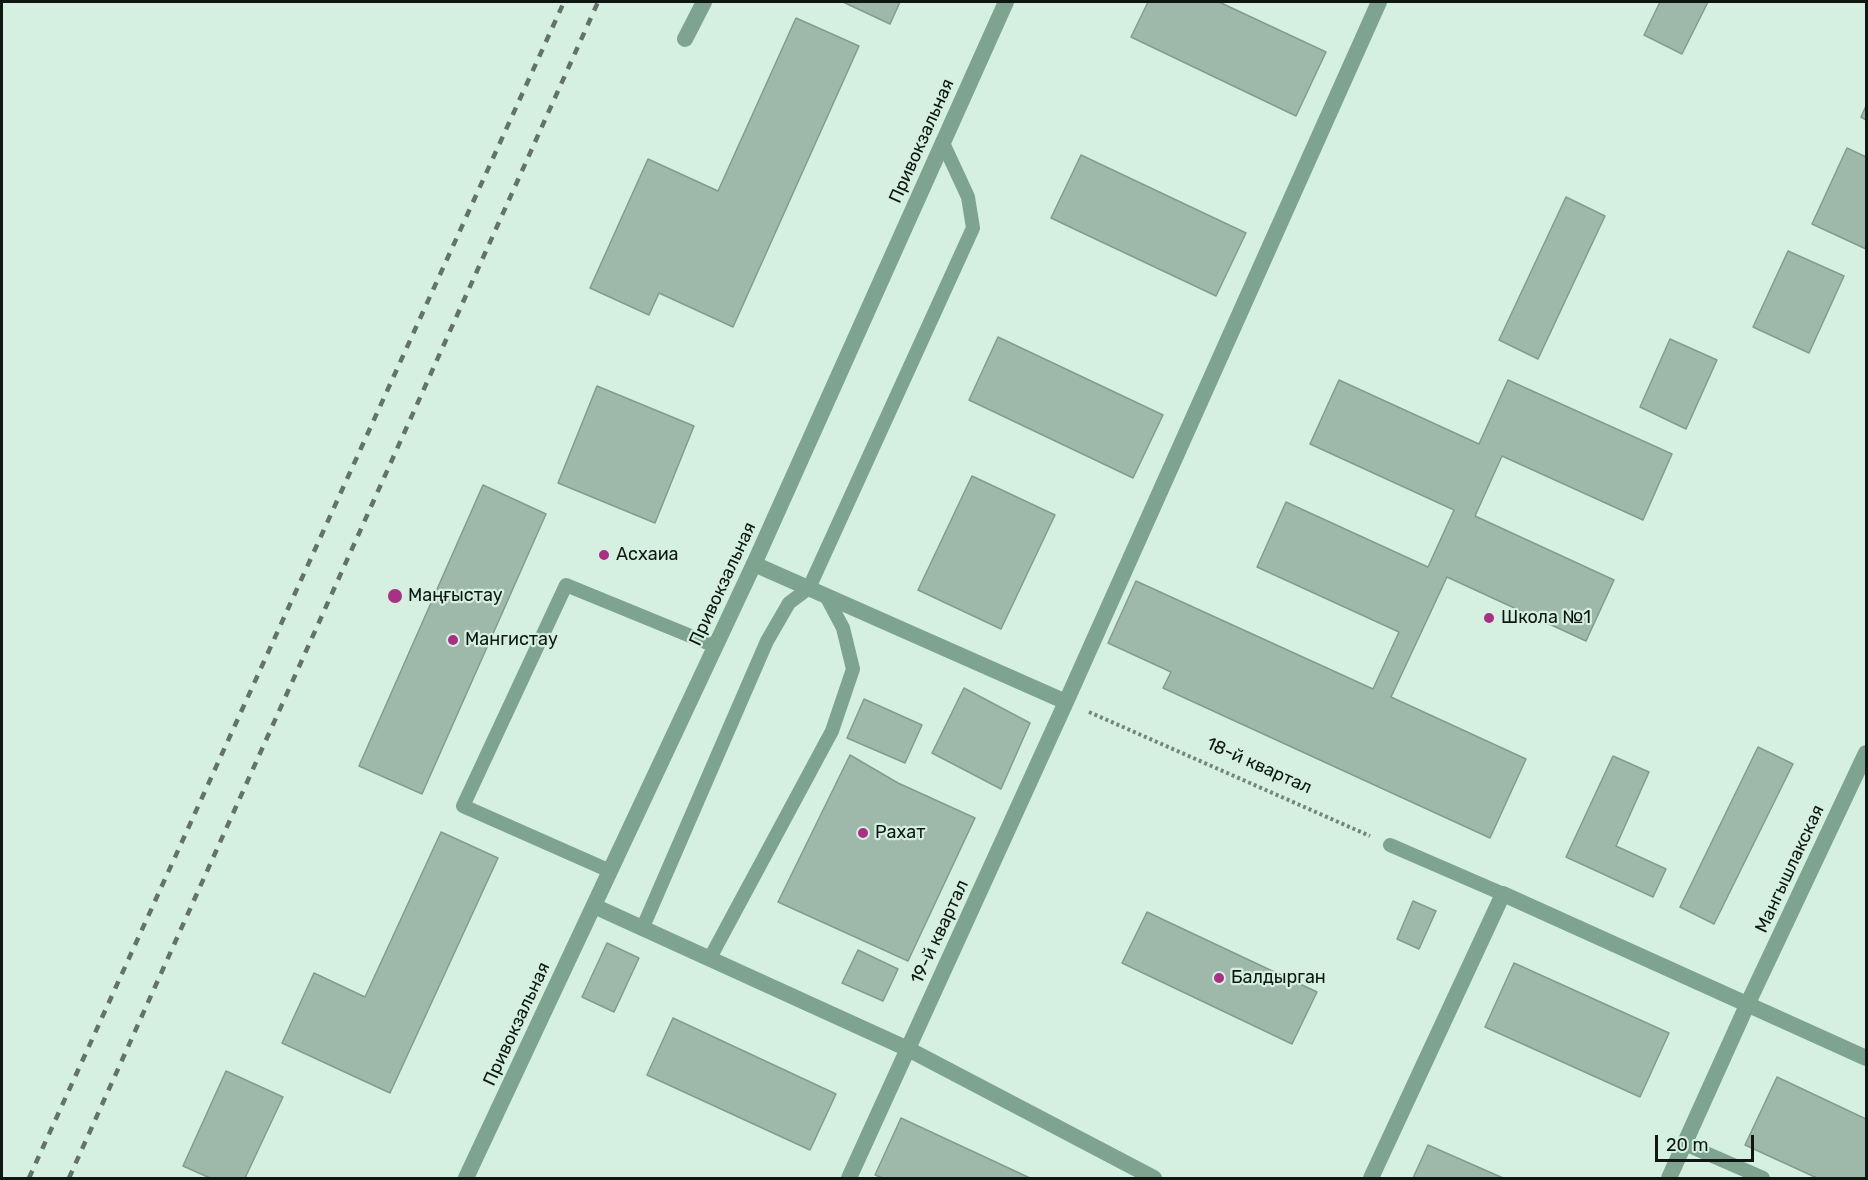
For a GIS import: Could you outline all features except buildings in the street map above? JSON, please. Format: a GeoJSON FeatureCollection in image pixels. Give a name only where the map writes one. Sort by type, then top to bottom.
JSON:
{"type":"FeatureCollection","features":[{"type":"Feature","properties":{"kind":"street"},"geometry":{"type":"LineString","coordinates":[[685,39],[704,2]]}},
{"type":"Feature","properties":{"kind":"street","name":"Привокзальная"},"geometry":{"type":"LineString","coordinates":[[466,1179],[754,564],[1006,2]]}},
{"type":"Feature","properties":{"kind":"street","name":"19-й квартал"},"geometry":{"type":"LineString","coordinates":[[849,1179],[1066,702],[1379,2]]}},
{"type":"Feature","properties":{"kind":"street"},"geometry":{"type":"LineString","coordinates":[[754,564],[1066,702]]}},
{"type":"Feature","properties":{"kind":"street","name":"Мангышлакская"},"geometry":{"type":"LineString","coordinates":[[1669,1179],[1748,1003],[1866,753]]}},
{"type":"Feature","properties":{"kind":"street"},"geometry":{"type":"LineString","coordinates":[[1371,1179],[1503,894],[1866,1058]]}},
{"type":"Feature","properties":{"kind":"street"},"geometry":{"type":"LineString","coordinates":[[594,906],[908,1049],[1154,1179]]}},
{"type":"Feature","properties":{"kind":"lane"},"geometry":{"type":"LineString","coordinates":[[643,927],[767,641],[789,603],[809,588],[973,228],[968,197],[943,143]]}},
{"type":"Feature","properties":{"kind":"lane"},"geometry":{"type":"LineString","coordinates":[[610,871],[463,806],[566,585],[715,646]]}},
{"type":"Feature","properties":{"kind":"lane"},"geometry":{"type":"LineString","coordinates":[[710,958],[832,730],[853,669],[843,628],[826,596]]}},
{"type":"Feature","properties":{"kind":"lane"},"geometry":{"type":"LineString","coordinates":[[1390,845],[1503,894]]}},
{"type":"Feature","properties":{"kind":"lane"},"geometry":{"type":"LineString","coordinates":[[1685,1144],[1763,1179]]}},
{"type":"Feature","properties":{"kind":"path","name":"18-й квартал"},"geometry":{"type":"LineString","coordinates":[[1066,702],[1390,845]]}},
{"type":"Feature","properties":{"kind":"railway"},"geometry":{"type":"LineString","coordinates":[[29,1178],[564,2]]}},
{"type":"Feature","properties":{"kind":"railway"},"geometry":{"type":"LineString","coordinates":[[69,1178],[598,2]]}},
{"type":"Feature","properties":{"kind":"place","name":"Асхаиа"},"geometry":{"type":"Point","coordinates":[604,555]}},
{"type":"Feature","properties":{"kind":"place","name":"Маңғыстау"},"geometry":{"type":"Point","coordinates":[395,596]}},
{"type":"Feature","properties":{"kind":"place","name":"Школа №1"},"geometry":{"type":"Point","coordinates":[1489,618]}},
{"type":"Feature","properties":{"kind":"place","name":"Мангистау"},"geometry":{"type":"Point","coordinates":[453,640]}},
{"type":"Feature","properties":{"kind":"place","name":"Рахат"},"geometry":{"type":"Point","coordinates":[863,833]}},
{"type":"Feature","properties":{"kind":"place","name":"Балдырган"},"geometry":{"type":"Point","coordinates":[1219,978]}}]}
